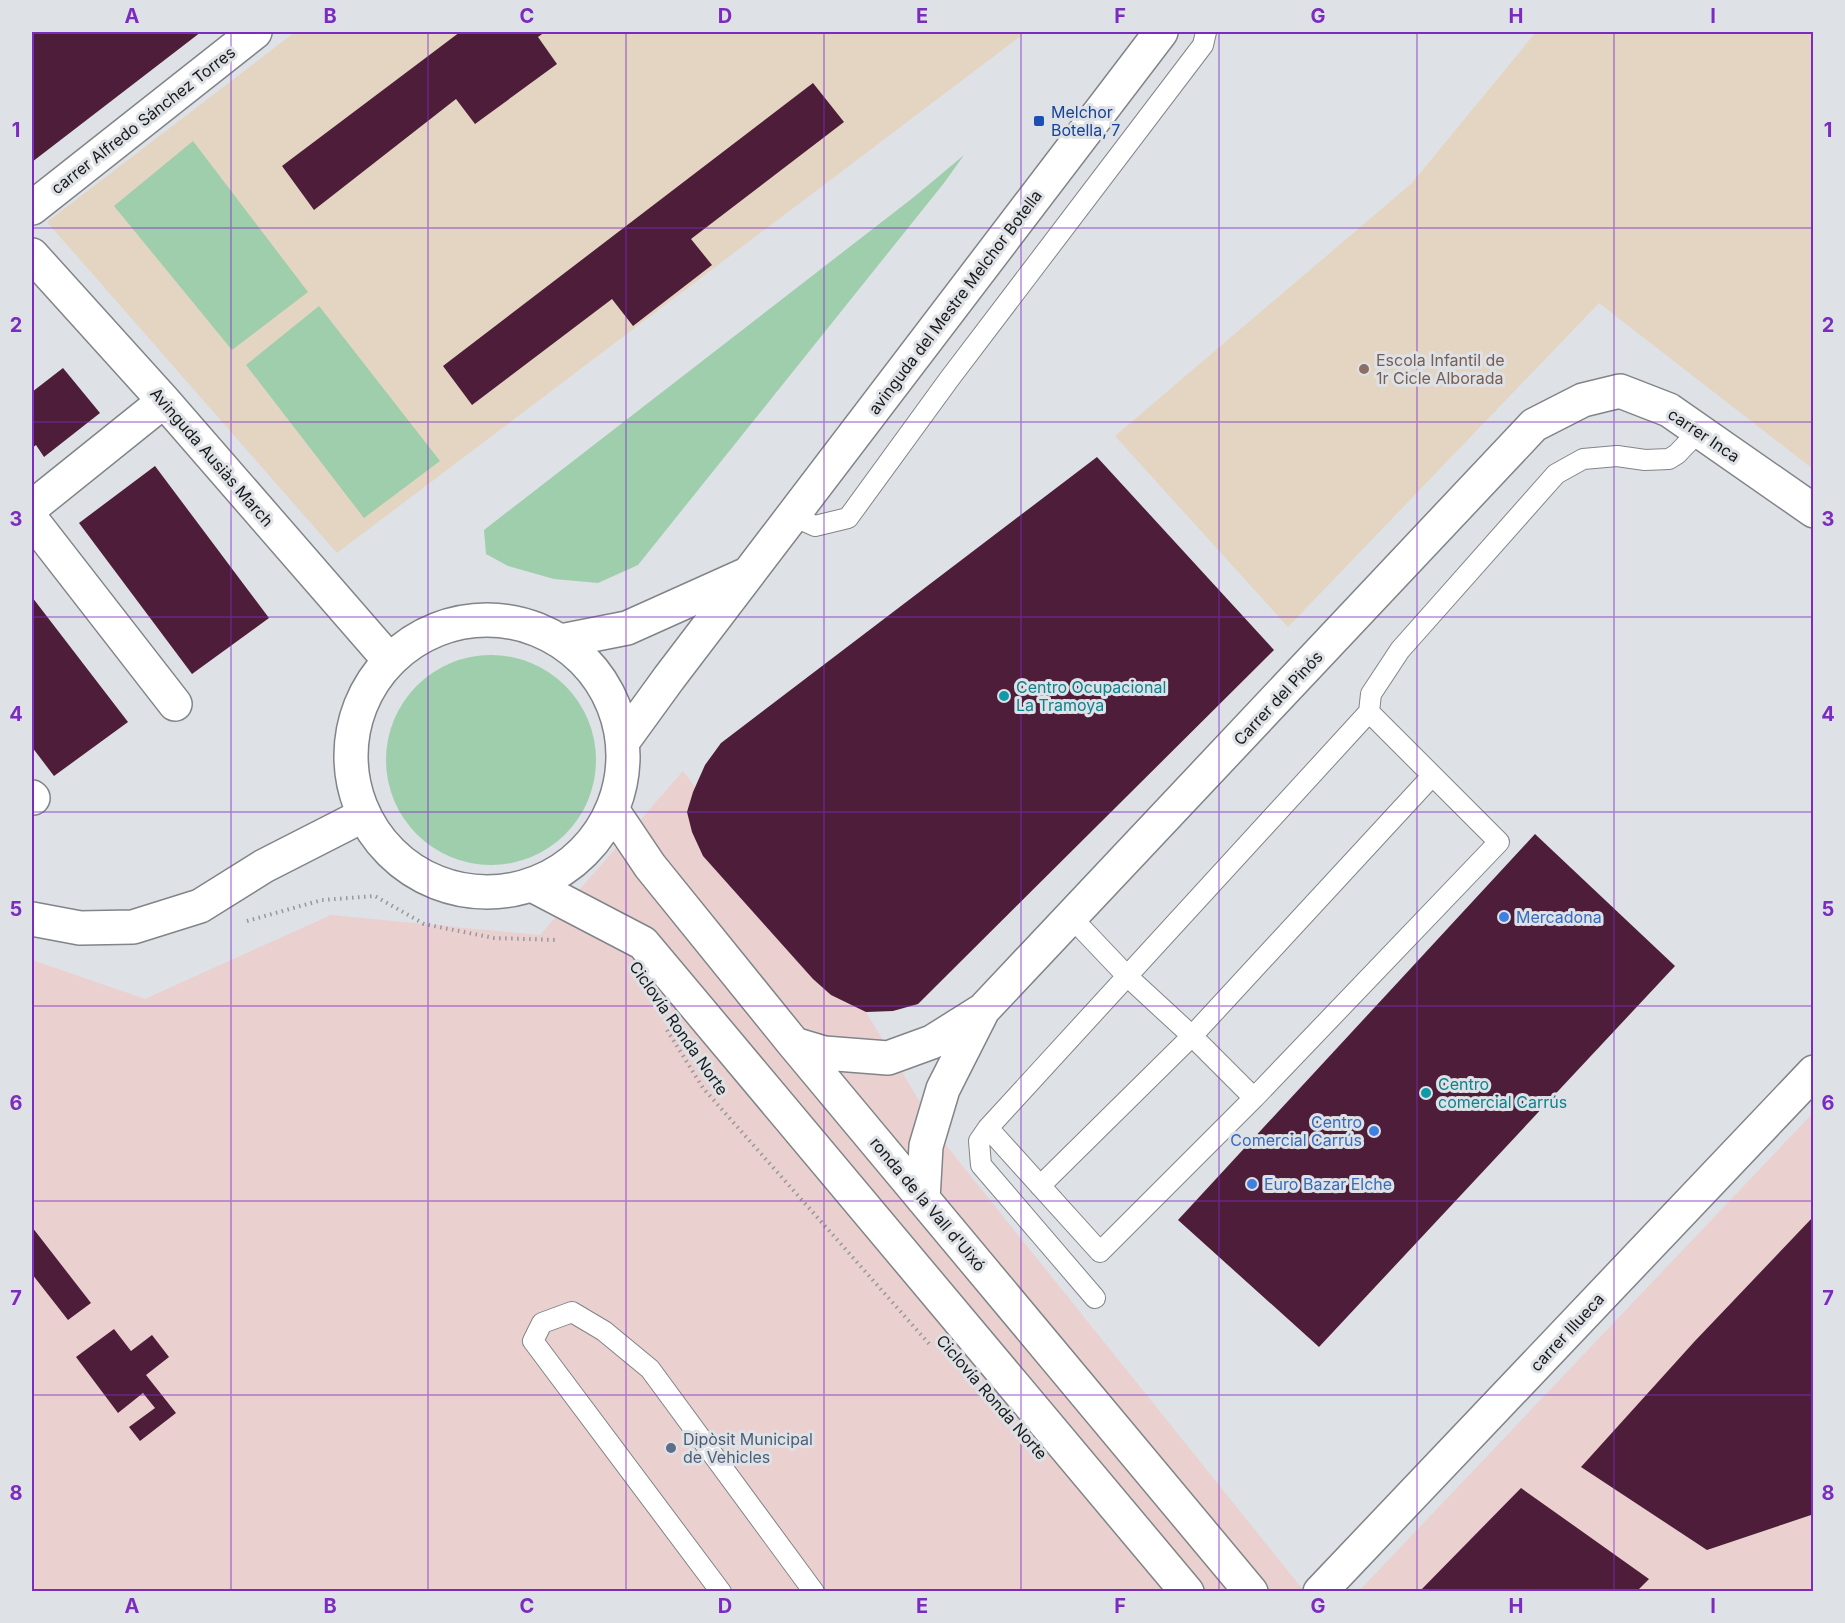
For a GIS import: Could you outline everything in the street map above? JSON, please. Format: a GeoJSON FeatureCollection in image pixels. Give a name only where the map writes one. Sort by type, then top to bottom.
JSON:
{"type":"FeatureCollection","features":[{"type":"Feature","properties":{"kind":"street","name":"carrer Alfredo Sánchez Torres"},"geometry":{"type":"LineString","coordinates":[[32,208],[255,32]]}},
{"type":"Feature","properties":{"kind":"street","name":"avinguda del Mestre Melchor Botella"},"geometry":{"type":"LineString","coordinates":[[624,740],[1160,32]]}},
{"type":"Feature","properties":{"kind":"street","name":"Avinguda Ausiàs March"},"geometry":{"type":"LineString","coordinates":[[32,255],[164,401],[390,661]]}},
{"type":"Feature","properties":{"kind":"street","name":"carrer Inca"},"geometry":{"type":"LineString","coordinates":[[1583,400],[1620,391],[1669,410],[1814,511]]}},
{"type":"Feature","properties":{"kind":"street","name":"Carrer del Pinós"},"geometry":{"type":"LineString","coordinates":[[794,1044],[824,1053],[888,1058],[932,1042],[983,1010],[1534,425],[1583,400]]}},
{"type":"Feature","properties":{"kind":"street"},"geometry":{"type":"LineString","coordinates":[[32,507],[164,401]]}},
{"type":"Feature","properties":{"kind":"street"},"geometry":{"type":"LineString","coordinates":[[32,520],[176,704]]}},
{"type":"Feature","properties":{"kind":"street","name":"avinguda del Mestre Melchor Botella"},"geometry":{"type":"LineString","coordinates":[[561,641],[627,628],[750,573]]}},
{"type":"Feature","properties":{"kind":"street"},"geometry":{"type":"LineString","coordinates":[[485,620],[512,622],[537,629],[561,641],[591,668],[613,701],[624,740],[623,776],[613,811],[594,842],[566,868],[532,885],[500,892],[466,891],[435,882],[405,866],[381,843],[364,815],[353,783],[351,751],[356,718],[369,687],[390,661],[410,644],[434,631],[459,623],[485,620]]}},
{"type":"Feature","properties":{"kind":"street","name":"ronda de la Vall d'Uixó"},"geometry":{"type":"LineString","coordinates":[[613,811],[650,866],[794,1044],[1251,1592]]}},
{"type":"Feature","properties":{"kind":"street"},"geometry":{"type":"LineString","coordinates":[[32,919],[80,928],[133,927],[200,906],[264,866],[364,815]]}},
{"type":"Feature","properties":{"kind":"street"},"geometry":{"type":"LineString","coordinates":[[532,885],[643,943],[1187,1592]]}},
{"type":"Feature","properties":{"kind":"street","name":"Carrer del Pinós"},"geometry":{"type":"LineString","coordinates":[[923,1199],[927,1146],[943,1089],[983,1010]]}},
{"type":"Feature","properties":{"kind":"street","name":"carrer Illueca"},"geometry":{"type":"LineString","coordinates":[[1320,1592],[1814,1072]]}},
{"type":"Feature","properties":{"kind":"lane"},"geometry":{"type":"LineString","coordinates":[[793,516],[815,526],[848,518],[950,378],[1203,45],[1206,32]]}},
{"type":"Feature","properties":{"kind":"lane"},"geometry":{"type":"LineString","coordinates":[[1095,1298],[981,1165],[979,1141],[988,1128],[1369,712],[1371,694],[1400,650],[1556,474],[1583,459],[1617,456],[1669,459],[1677,454],[1699,431]]}},
{"type":"Feature","properties":{"kind":"lane"},"geometry":{"type":"LineString","coordinates":[[988,1128],[1100,1252],[1254,1098],[1499,842],[1369,712]]}},
{"type":"Feature","properties":{"kind":"lane"},"geometry":{"type":"LineString","coordinates":[[1040,1186],[1192,1036],[1432,776]]}},
{"type":"Feature","properties":{"kind":"lane"},"geometry":{"type":"LineString","coordinates":[[1071,917],[1127,976],[1254,1098]]}},
{"type":"Feature","properties":{"kind":"lane"},"geometry":{"type":"LineString","coordinates":[[721,1592],[533,1341],[542,1323],[572,1312],[604,1331],[650,1369],[814,1592]]}},
{"type":"Feature","properties":{"kind":"path"},"geometry":{"type":"LineString","coordinates":[[242,922],[322,900],[375,896],[424,924],[494,938],[563,940]]}},
{"type":"Feature","properties":{"kind":"path","name":"Ciclovía Ronda Norte"},"geometry":{"type":"LineString","coordinates":[[666,1028],[703,1088],[937,1353]]}},
{"type":"Feature","properties":{"kind":"shaded area"},"geometry":{"type":"Polygon","coordinates":[[[295,32],[1026,32],[337,553],[47,222],[295,32]]]}},
{"type":"Feature","properties":{"kind":"shaded area"},"geometry":{"type":"Polygon","coordinates":[[[1536,32],[1813,32],[1813,469],[1599,303],[1288,627],[1115,436],[1412,183],[1536,32]]]}},
{"type":"Feature","properties":{"kind":"shaded area"},"geometry":{"type":"Polygon","coordinates":[[[683,771],[866,1012],[945,1144],[1304,1591],[32,1592],[32,960],[145,999],[331,915],[540,935],[683,771]]]}},
{"type":"Feature","properties":{"kind":"shaded area"},"geometry":{"type":"Polygon","coordinates":[[[1813,1113],[1813,1591],[1359,1591],[1813,1113]]]}},
{"type":"Feature","properties":{"kind":"green space"},"geometry":{"type":"Polygon","coordinates":[[[193,141],[308,292],[232,350],[114,206],[193,141]]]}},
{"type":"Feature","properties":{"kind":"green space"},"geometry":{"type":"Polygon","coordinates":[[[964,155],[638,565],[598,583],[554,579],[508,566],[486,554],[484,530],[914,197],[964,155]]]}},
{"type":"Feature","properties":{"kind":"green space"},"geometry":{"type":"Polygon","coordinates":[[[319,306],[440,461],[364,518],[246,365],[319,306]]]}},
{"type":"Feature","properties":{"kind":"green space"},"geometry":{"type":"Polygon","coordinates":[[[491,655],[511,657],[531,663],[549,673],[565,686],[578,702],[588,720],[594,740],[596,760],[594,780],[588,800],[578,818],[565,834],[549,847],[531,857],[511,863],[491,865],[471,863],[451,857],[433,847],[417,834],[404,818],[394,800],[388,780],[386,760],[388,740],[394,720],[404,702],[417,686],[433,673],[451,663],[471,657],[491,655]]]}},
{"type":"Feature","properties":{"kind":"building"},"geometry":{"type":"Polygon","coordinates":[[[32,32],[201,32],[32,162],[32,32]]]}},
{"type":"Feature","properties":{"kind":"building"},"geometry":{"type":"Polygon","coordinates":[[[460,32],[545,32],[538,37],[557,64],[475,124],[456,99],[314,210],[282,166],[460,32]]]}},
{"type":"Feature","properties":{"kind":"building"},"geometry":{"type":"Polygon","coordinates":[[[813,83],[844,122],[691,239],[712,265],[633,326],[612,299],[472,405],[443,366],[813,83]]]}},
{"type":"Feature","properties":{"kind":"building"},"geometry":{"type":"Polygon","coordinates":[[[63,368],[100,413],[44,457],[36,445],[32,448],[32,392],[63,368]]]}},
{"type":"Feature","properties":{"kind":"building","name":"Centro Ocupacional La Tramoya"},"geometry":{"type":"Polygon","coordinates":[[[1097,457],[1274,650],[918,1004],[893,1011],[866,1012],[831,995],[813,979],[703,856],[692,832],[687,812],[693,792],[705,765],[721,743],[1097,457]]]}},
{"type":"Feature","properties":{"kind":"building"},"geometry":{"type":"Polygon","coordinates":[[[155,466],[269,618],[192,674],[79,523],[155,466]]]}},
{"type":"Feature","properties":{"kind":"building"},"geometry":{"type":"Polygon","coordinates":[[[32,597],[128,722],[54,776],[32,747],[32,597]]]}},
{"type":"Feature","properties":{"kind":"building","name":"Centro comercial Carrús"},"geometry":{"type":"Polygon","coordinates":[[[1535,834],[1675,966],[1319,1347],[1178,1220],[1535,834]]]}},
{"type":"Feature","properties":{"kind":"building"},"geometry":{"type":"Polygon","coordinates":[[[1814,1216],[1814,1514],[1707,1550],[1581,1467],[1694,1342],[1814,1216]]]}},
{"type":"Feature","properties":{"kind":"building"},"geometry":{"type":"Polygon","coordinates":[[[32,1227],[91,1303],[68,1320],[32,1274],[32,1227]]]}},
{"type":"Feature","properties":{"kind":"building"},"geometry":{"type":"Polygon","coordinates":[[[114,1329],[131,1351],[152,1335],[169,1357],[146,1375],[176,1413],[140,1441],[129,1427],[155,1408],[143,1393],[118,1413],[76,1357],[114,1329]]]}},
{"type":"Feature","properties":{"kind":"building"},"geometry":{"type":"Polygon","coordinates":[[[1521,1488],[1649,1579],[1636,1592],[1419,1592],[1521,1488]]]}},
{"type":"Feature","properties":{"kind":"place","name":"Melchor Botella, 7"},"geometry":{"type":"Point","coordinates":[1039,121]}},
{"type":"Feature","properties":{"kind":"place","name":"Escola Infantil de 1r Cicle Alborada"},"geometry":{"type":"Point","coordinates":[1364,369]}},
{"type":"Feature","properties":{"kind":"place","name":"Centro Ocupacional La Tramoya"},"geometry":{"type":"Point","coordinates":[1004,696]}},
{"type":"Feature","properties":{"kind":"place","name":"Mercadona"},"geometry":{"type":"Point","coordinates":[1504,917]}},
{"type":"Feature","properties":{"kind":"place","name":"Centro comercial Carrús"},"geometry":{"type":"Point","coordinates":[1426,1093]}},
{"type":"Feature","properties":{"kind":"place","name":"Centro Comercial Carrús"},"geometry":{"type":"Point","coordinates":[1374,1131]}},
{"type":"Feature","properties":{"kind":"place","name":"Euro Bazar Elche"},"geometry":{"type":"Point","coordinates":[1252,1184]}},
{"type":"Feature","properties":{"kind":"place","name":"Dipòsit Municipal de Vehicles"},"geometry":{"type":"Point","coordinates":[671,1448]}}]}
